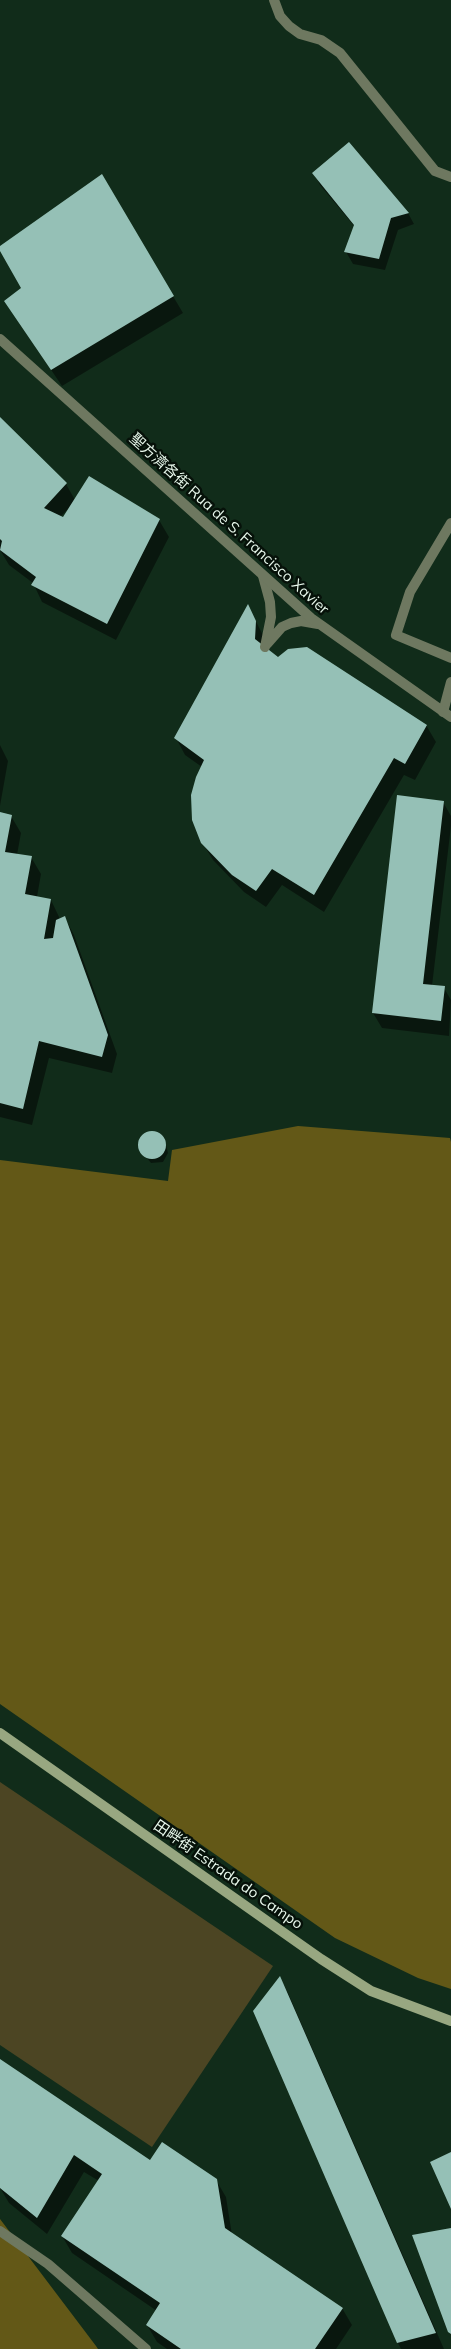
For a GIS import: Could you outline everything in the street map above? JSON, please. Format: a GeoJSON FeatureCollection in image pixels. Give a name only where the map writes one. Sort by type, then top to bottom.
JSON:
{"type":"FeatureCollection","features":[{"type":"Feature","properties":{"kind":"main road","name":"田畔街 Estrada do Campo"},"geometry":{"type":"LineString","coordinates":[[0,1733],[321,1959],[371,1991],[451,2020]]}},
{"type":"Feature","properties":{"kind":"street"},"geometry":{"type":"LineString","coordinates":[[274,0],[280,16],[288,26],[300,34],[321,40],[340,53],[435,171],[451,176]]}},
{"type":"Feature","properties":{"kind":"street","name":"聖方濟各街 Rua de S. Francisco Xavier"},"geometry":{"type":"LineString","coordinates":[[0,338],[318,624],[447,714]]}},
{"type":"Feature","properties":{"kind":"street"},"geometry":{"type":"LineString","coordinates":[[451,523],[410,592],[396,635],[451,658]]}},
{"type":"Feature","properties":{"kind":"street"},"geometry":{"type":"LineString","coordinates":[[263,576],[270,602],[271,617],[265,647],[282,627],[291,623],[300,621],[318,624]]}},
{"type":"Feature","properties":{"kind":"street"},"geometry":{"type":"LineString","coordinates":[[447,714],[451,682]]}},
{"type":"Feature","properties":{"kind":"street"},"geometry":{"type":"LineString","coordinates":[[0,2231],[48,2264],[146,2349]]}},
{"type":"Feature","properties":{"kind":"shaded area"},"geometry":{"type":"Polygon","coordinates":[[[298,1126],[450,1138],[451,1142],[451,1989],[418,1978],[335,1938],[0,1704],[0,1160],[168,1181],[172,1150],[298,1126]]]}},
{"type":"Feature","properties":{"kind":"shaded area"},"geometry":{"type":"Polygon","coordinates":[[[0,1782],[273,1966],[152,2147],[0,2045],[0,1782]]]}},
{"type":"Feature","properties":{"kind":"shaded area"},"geometry":{"type":"Polygon","coordinates":[[[0,2219],[96,2346],[98,2349],[0,2349],[0,2219]]]}},
{"type":"Feature","properties":{"kind":"building"},"geometry":{"type":"Polygon","coordinates":[[[349,142],[409,213],[391,218],[379,259],[344,252],[354,225],[312,173],[349,142]]]}},
{"type":"Feature","properties":{"kind":"building"},"geometry":{"type":"Polygon","coordinates":[[[102,174],[174,296],[51,370],[4,301],[21,288],[0,251],[0,246],[102,174]]]}},
{"type":"Feature","properties":{"kind":"building"},"geometry":{"type":"Polygon","coordinates":[[[0,417],[67,483],[44,508],[63,517],[89,476],[160,519],[107,624],[31,585],[36,577],[0,550],[2,541],[0,539],[0,417]]]}},
{"type":"Feature","properties":{"kind":"building"},"geometry":{"type":"Polygon","coordinates":[[[248,604],[256,621],[255,639],[278,657],[288,649],[307,647],[427,725],[405,764],[394,758],[314,895],[272,869],[256,891],[232,875],[201,843],[192,820],[191,795],[196,777],[204,760],[174,738],[248,604]]]}},
{"type":"Feature","properties":{"kind":"building"},"geometry":{"type":"Polygon","coordinates":[[[397,795],[444,801],[423,984],[445,986],[441,1021],[372,1013],[397,795]]]}},
{"type":"Feature","properties":{"kind":"building"},"geometry":{"type":"Polygon","coordinates":[[[0,812],[12,815],[5,852],[32,856],[25,894],[51,899],[44,939],[53,938],[56,920],[65,916],[108,1035],[102,1057],[39,1041],[23,1109],[0,1103],[0,812]]]}},
{"type":"Feature","properties":{"kind":"building"},"geometry":{"type":"Polygon","coordinates":[[[152,1131],[162,1135],[166,1145],[162,1155],[152,1159],[142,1155],[138,1145],[142,1135],[152,1131]]]}},
{"type":"Feature","properties":{"kind":"building"},"geometry":{"type":"Polygon","coordinates":[[[280,1976],[436,2333],[397,2343],[253,2011],[280,1976]]]}},
{"type":"Feature","properties":{"kind":"building"},"geometry":{"type":"Polygon","coordinates":[[[0,2059],[150,2160],[162,2142],[217,2179],[225,2228],[343,2308],[315,2349],[181,2349],[146,2325],[160,2303],[61,2236],[102,2174],[74,2155],[37,2218],[0,2188],[0,2059]]]}},
{"type":"Feature","properties":{"kind":"building"},"geometry":{"type":"Polygon","coordinates":[[[451,2152],[451,2209],[430,2162],[451,2152]]]}},
{"type":"Feature","properties":{"kind":"building"},"geometry":{"type":"Polygon","coordinates":[[[451,2228],[451,2334],[448,2332],[412,2235],[451,2228]]]}}]}
